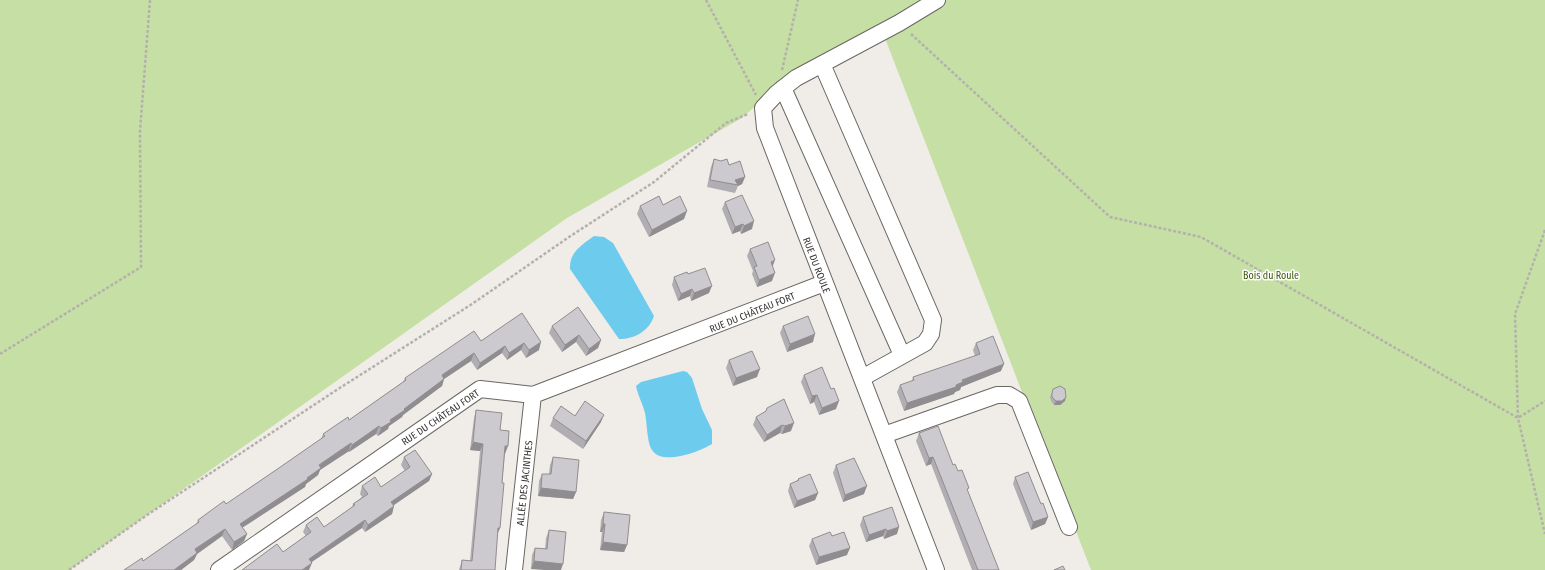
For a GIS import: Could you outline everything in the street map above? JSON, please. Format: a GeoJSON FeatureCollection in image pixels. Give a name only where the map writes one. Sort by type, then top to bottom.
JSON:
{"type":"FeatureCollection","features":[{"type":"Feature","properties":{"kind":"street"},"geometry":{"type":"LineString","coordinates":[[763,108],[780,90],[796,78],[899,23],[937,0]]}},
{"type":"Feature","properties":{"kind":"street"},"geometry":{"type":"LineString","coordinates":[[822,64],[933,320],[931,334],[925,342],[862,378]]}},
{"type":"Feature","properties":{"kind":"street"},"geometry":{"type":"LineString","coordinates":[[780,90],[902,355]]}},
{"type":"Feature","properties":{"kind":"street","name":"RUE DU ROULE"},"geometry":{"type":"LineString","coordinates":[[763,108],[766,128],[824,283],[936,570]]}},
{"type":"Feature","properties":{"kind":"street","name":"RUE DU CHÂTEAU FORT"},"geometry":{"type":"LineString","coordinates":[[219,570],[480,389],[533,396],[824,283]]}},
{"type":"Feature","properties":{"kind":"street"},"geometry":{"type":"LineString","coordinates":[[884,436],[998,395],[1008,395],[1019,401],[1069,526]]}},
{"type":"Feature","properties":{"kind":"street","name":"ALLÉE DES JACINTHES"},"geometry":{"type":"LineString","coordinates":[[514,570],[533,396]]}},
{"type":"Feature","properties":{"kind":"path"},"geometry":{"type":"LineString","coordinates":[[0,354],[141,267],[140,132],[150,0]]}},
{"type":"Feature","properties":{"kind":"path"},"geometry":{"type":"LineString","coordinates":[[69,570],[147,516],[335,391],[472,304],[569,237],[654,182],[726,123],[763,108],[706,0]]}},
{"type":"Feature","properties":{"kind":"path"},"geometry":{"type":"LineString","coordinates":[[780,90],[798,0]]}},
{"type":"Feature","properties":{"kind":"path"},"geometry":{"type":"LineString","coordinates":[[899,23],[1110,217],[1201,237],[1518,418]]}},
{"type":"Feature","properties":{"kind":"path"},"geometry":{"type":"LineString","coordinates":[[1545,230],[1515,314],[1518,418],[1545,534]]}},
{"type":"Feature","properties":{"kind":"path"},"geometry":{"type":"LineString","coordinates":[[1518,418],[1545,401]]}},
{"type":"Feature","properties":{"kind":"green space","name":"Bois du Roule"},"geometry":{"type":"Polygon","coordinates":[[[0,0],[1545,0],[1545,570],[1091,570],[881,28],[801,69],[740,119],[567,218],[69,570],[0,570],[0,0]]]}},
{"type":"Feature","properties":{"kind":"water"},"geometry":{"type":"Polygon","coordinates":[[[594,236],[604,237],[613,243],[654,316],[649,326],[645,330],[631,338],[619,339],[570,269],[570,263],[574,253],[594,236]]]}},
{"type":"Feature","properties":{"kind":"water"},"geometry":{"type":"Polygon","coordinates":[[[683,371],[687,372],[692,378],[702,409],[712,430],[712,444],[690,454],[664,457],[657,455],[650,447],[645,413],[636,386],[641,382],[683,371]]]}},
{"type":"Feature","properties":{"kind":"building"},"geometry":{"type":"Polygon","coordinates":[[[714,159],[721,161],[727,159],[729,165],[740,161],[745,177],[735,180],[738,185],[710,180],[714,159]]]}},
{"type":"Feature","properties":{"kind":"building"},"geometry":{"type":"Polygon","coordinates":[[[742,195],[754,221],[744,226],[743,224],[735,227],[725,202],[742,195]]]}},
{"type":"Feature","properties":{"kind":"building"},"geometry":{"type":"Polygon","coordinates":[[[659,196],[663,205],[680,196],[687,211],[652,230],[640,206],[659,196]]]}},
{"type":"Feature","properties":{"kind":"building"},"geometry":{"type":"Polygon","coordinates":[[[768,242],[775,260],[771,262],[775,273],[759,280],[754,267],[757,266],[750,249],[768,242]]]}},
{"type":"Feature","properties":{"kind":"building"},"geometry":{"type":"Polygon","coordinates":[[[705,268],[712,286],[694,293],[692,289],[681,294],[674,277],[705,268]]]}},
{"type":"Feature","properties":{"kind":"building"},"geometry":{"type":"Polygon","coordinates":[[[578,307],[601,340],[589,349],[579,335],[565,345],[552,326],[578,307]]]}},
{"type":"Feature","properties":{"kind":"building"},"geometry":{"type":"Polygon","coordinates":[[[522,313],[541,342],[529,350],[524,343],[509,353],[505,346],[480,363],[474,353],[442,375],[444,379],[390,420],[391,422],[381,428],[379,426],[352,445],[351,443],[319,465],[321,468],[307,478],[308,479],[240,524],[247,534],[234,542],[225,529],[195,549],[197,553],[174,570],[124,570],[142,558],[143,561],[199,522],[198,520],[224,501],[226,504],[325,436],[323,434],[348,417],[349,420],[406,380],[405,378],[474,331],[481,341],[522,313]]]}},
{"type":"Feature","properties":{"kind":"building"},"geometry":{"type":"Polygon","coordinates":[[[808,316],[815,334],[790,344],[783,326],[808,316]]]}},
{"type":"Feature","properties":{"kind":"building"},"geometry":{"type":"Polygon","coordinates":[[[993,336],[1004,364],[962,380],[963,382],[956,385],[956,387],[907,403],[900,385],[914,380],[913,377],[980,354],[976,343],[993,336]]]}},
{"type":"Feature","properties":{"kind":"building"},"geometry":{"type":"Polygon","coordinates":[[[752,351],[760,369],[736,378],[729,360],[752,351]]]}},
{"type":"Feature","properties":{"kind":"building"},"geometry":{"type":"Polygon","coordinates":[[[822,367],[831,389],[834,388],[839,401],[822,408],[817,395],[812,396],[804,375],[822,367]]]}},
{"type":"Feature","properties":{"kind":"building"},"geometry":{"type":"Polygon","coordinates":[[[1060,386],[1065,389],[1066,397],[1062,401],[1056,401],[1052,397],[1053,389],[1060,386]]]}},
{"type":"Feature","properties":{"kind":"building"},"geometry":{"type":"Polygon","coordinates":[[[784,399],[794,423],[785,426],[782,425],[767,435],[756,417],[766,411],[767,408],[784,399]]]}},
{"type":"Feature","properties":{"kind":"building"},"geometry":{"type":"Polygon","coordinates":[[[585,401],[604,415],[586,441],[553,418],[561,406],[575,416],[585,401]]]}},
{"type":"Feature","properties":{"kind":"building"},"geometry":{"type":"Polygon","coordinates":[[[476,410],[502,413],[500,430],[509,431],[508,446],[505,446],[502,483],[504,483],[500,528],[498,528],[495,570],[461,570],[462,560],[472,561],[483,444],[473,442],[476,410]]]}},
{"type":"Feature","properties":{"kind":"building"},"geometry":{"type":"Polygon","coordinates":[[[938,426],[953,465],[955,464],[958,471],[962,470],[969,488],[967,489],[999,570],[978,570],[933,457],[929,458],[919,433],[938,426]]]}},
{"type":"Feature","properties":{"kind":"building"},"geometry":{"type":"Polygon","coordinates":[[[415,450],[432,474],[391,502],[394,506],[368,525],[365,520],[309,559],[312,563],[302,570],[242,570],[277,544],[283,552],[311,532],[306,525],[317,517],[324,527],[368,494],[362,486],[375,477],[381,487],[410,467],[404,457],[415,450]]]}},
{"type":"Feature","properties":{"kind":"building"},"geometry":{"type":"Polygon","coordinates":[[[553,457],[579,460],[576,492],[541,488],[542,474],[551,474],[553,457]]]}},
{"type":"Feature","properties":{"kind":"building"},"geometry":{"type":"Polygon","coordinates":[[[854,458],[867,486],[845,495],[836,465],[854,458]]]}},
{"type":"Feature","properties":{"kind":"building"},"geometry":{"type":"Polygon","coordinates":[[[1028,472],[1048,517],[1033,522],[1015,477],[1028,472]]]}},
{"type":"Feature","properties":{"kind":"building"},"geometry":{"type":"Polygon","coordinates":[[[810,474],[818,493],[797,501],[790,484],[810,474]]]}},
{"type":"Feature","properties":{"kind":"building"},"geometry":{"type":"Polygon","coordinates":[[[892,507],[899,527],[887,531],[886,529],[869,535],[863,517],[892,507]]]}},
{"type":"Feature","properties":{"kind":"building"},"geometry":{"type":"Polygon","coordinates":[[[604,512],[630,515],[627,545],[603,542],[605,524],[603,524],[604,512]]]}},
{"type":"Feature","properties":{"kind":"building"},"geometry":{"type":"Polygon","coordinates":[[[549,530],[566,532],[563,564],[534,561],[535,548],[547,549],[549,530]]]}},
{"type":"Feature","properties":{"kind":"building"},"geometry":{"type":"Polygon","coordinates":[[[830,532],[832,536],[844,532],[850,548],[819,557],[812,539],[830,532]]]}},
{"type":"Feature","properties":{"kind":"building"},"geometry":{"type":"Polygon","coordinates":[[[1063,566],[1065,570],[1054,570],[1063,566]]]}}]}
